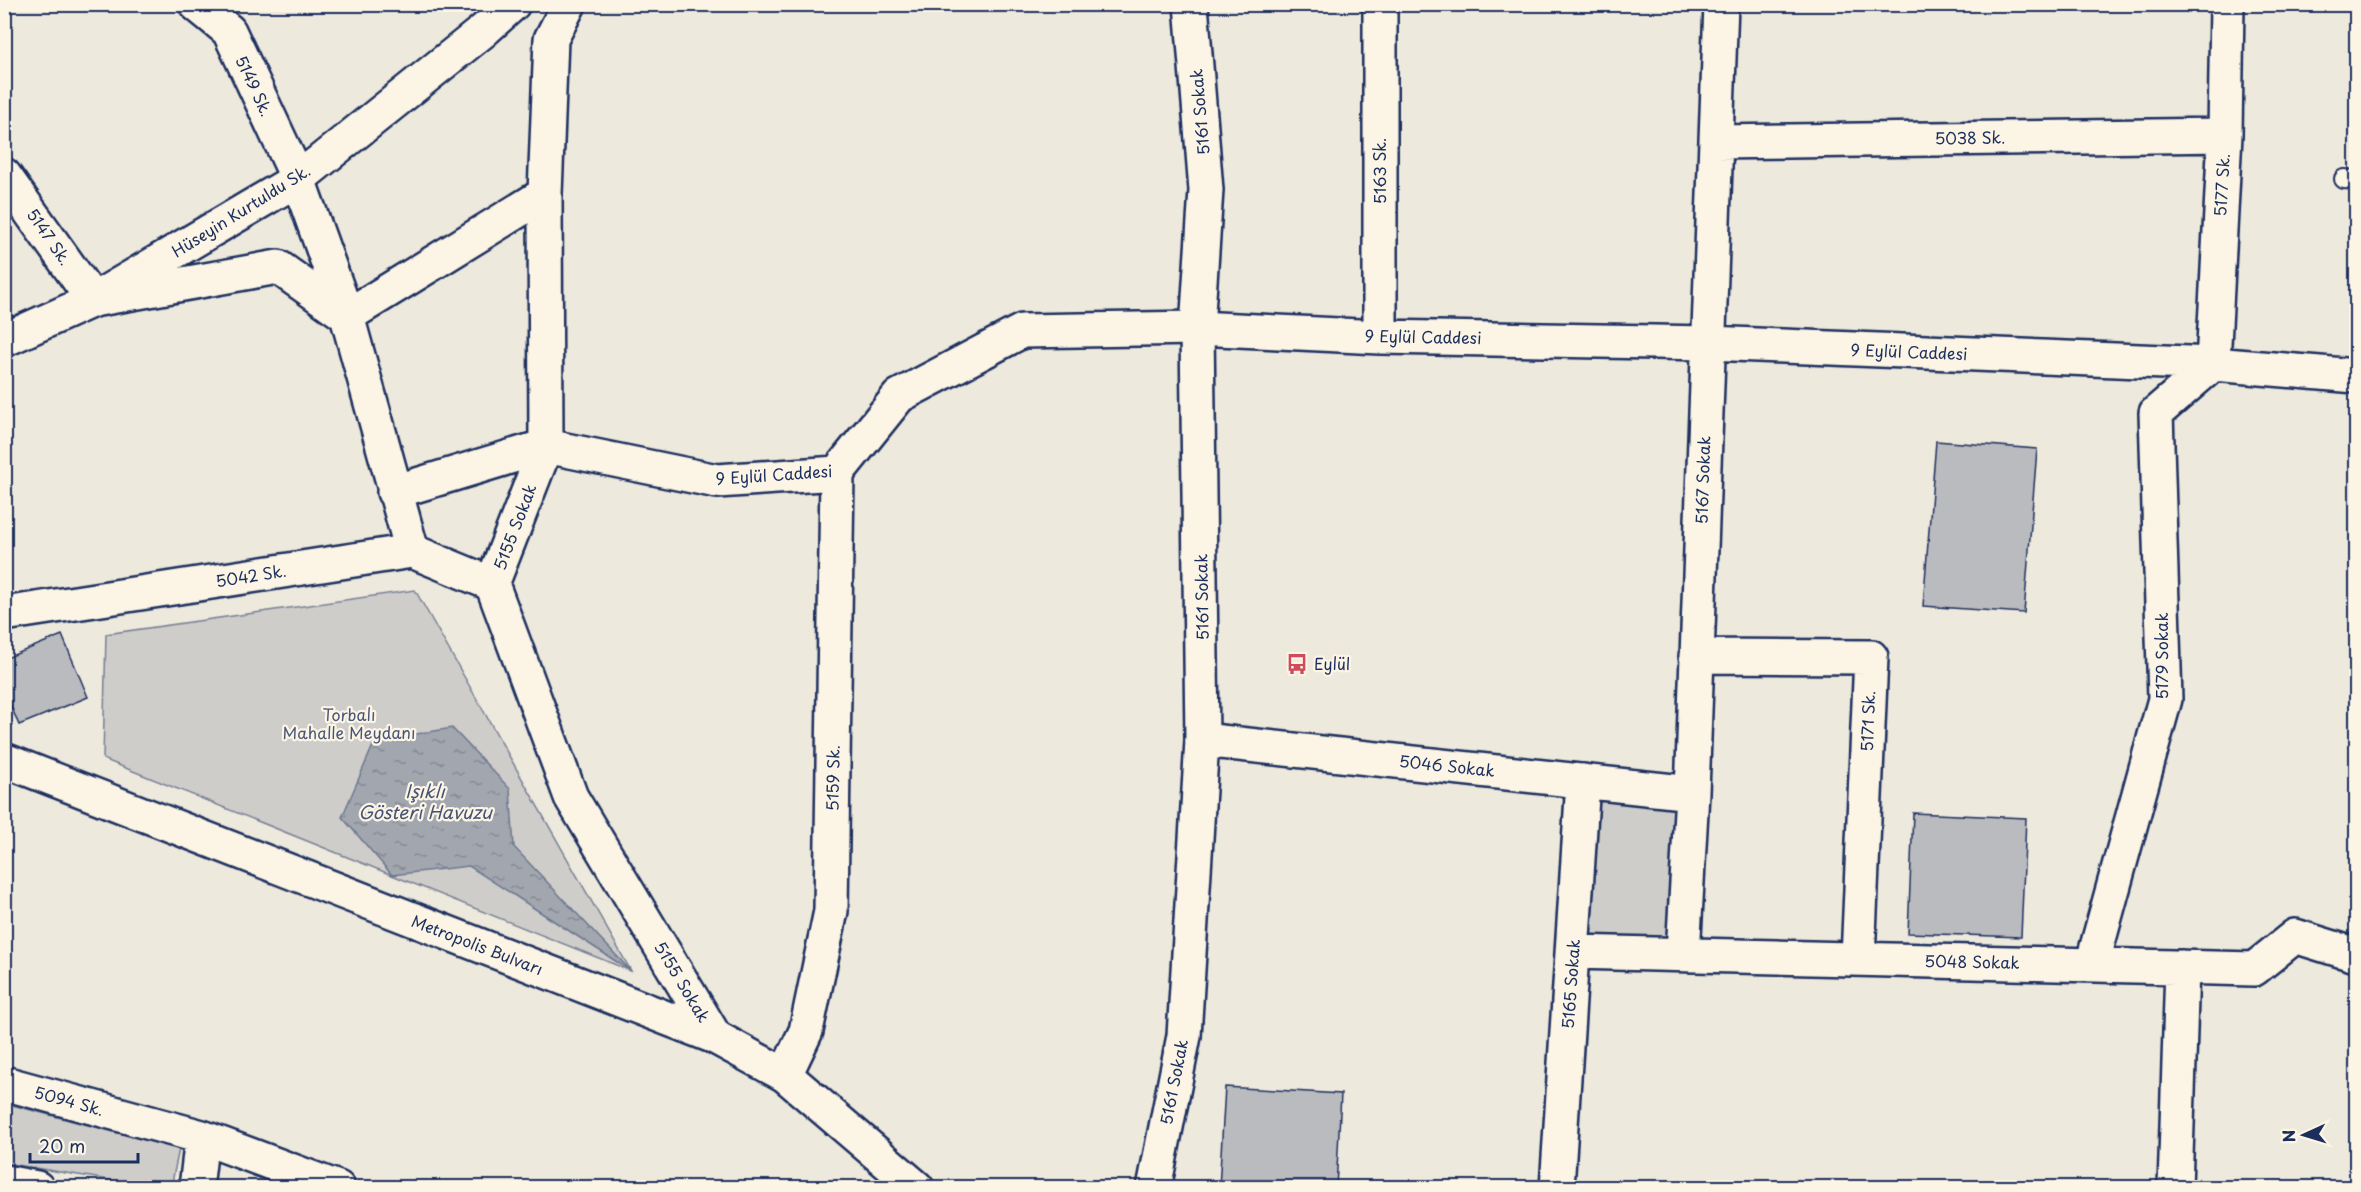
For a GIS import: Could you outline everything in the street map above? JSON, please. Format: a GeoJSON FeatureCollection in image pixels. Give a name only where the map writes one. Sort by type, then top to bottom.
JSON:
{"type":"FeatureCollection","features":[{"type":"Feature","properties":{"kind":"street","name":"5149 Sk."},"geometry":{"type":"LineString","coordinates":[[196,4],[229,31],[298,179],[346,315],[412,551]]}},
{"type":"Feature","properties":{"kind":"street","name":"Hüseyin Kurtuldu Sk."},"geometry":{"type":"LineString","coordinates":[[4,340],[93,300],[298,179],[483,31],[513,4]]}},
{"type":"Feature","properties":{"kind":"street","name":"5155 Sokak"},"geometry":{"type":"LineString","coordinates":[[569,4],[551,39],[545,194],[546,446],[492,584],[571,796],[715,1037]]}},
{"type":"Feature","properties":{"kind":"street","name":"5161 Sokak"},"geometry":{"type":"LineString","coordinates":[[1154,1188],[1184,1036],[1202,740],[1197,328],[1206,190],[1191,4]]}},
{"type":"Feature","properties":{"kind":"street","name":"5163 Sk."},"geometry":{"type":"LineString","coordinates":[[1380,4],[1380,337]]}},
{"type":"Feature","properties":{"kind":"street","name":"5167 Sokak"},"geometry":{"type":"LineString","coordinates":[[1683,954],[1692,793],[1721,4]]}},
{"type":"Feature","properties":{"kind":"street","name":"5177 Sk."},"geometry":{"type":"LineString","coordinates":[[2213,364],[2224,135],[2227,4]]}},
{"type":"Feature","properties":{"kind":"street","name":"5038 Sk."},"geometry":{"type":"LineString","coordinates":[[1716,142],[2224,135]]}},
{"type":"Feature","properties":{"kind":"street","name":"5147 Sk."},"geometry":{"type":"LineString","coordinates":[[4,175],[93,300]]}},
{"type":"Feature","properties":{"kind":"street"},"geometry":{"type":"LineString","coordinates":[[93,300],[278,267],[346,315],[545,194]]}},
{"type":"Feature","properties":{"kind":"street","name":"9 Eylül Caddesi"},"geometry":{"type":"LineString","coordinates":[[546,446],[717,481],[837,473],[898,396],[1022,331],[1197,328],[1380,337],[1709,343],[2213,364],[2356,376]]}},
{"type":"Feature","properties":{"kind":"street","name":"5179 Sokak"},"geometry":{"type":"LineString","coordinates":[[2092,964],[2165,699],[2156,413],[2213,364]]}},
{"type":"Feature","properties":{"kind":"street"},"geometry":{"type":"LineString","coordinates":[[394,492],[546,446]]}},
{"type":"Feature","properties":{"kind":"street","name":"5159 Sk."},"geometry":{"type":"LineString","coordinates":[[785,1075],[806,1031],[831,911],[837,473]]}},
{"type":"Feature","properties":{"kind":"street"},"geometry":{"type":"LineString","coordinates":[[412,551],[492,584]]}},
{"type":"Feature","properties":{"kind":"street","name":"5042 Sk."},"geometry":{"type":"LineString","coordinates":[[4,614],[412,551]]}},
{"type":"Feature","properties":{"kind":"street","name":"5171 Sk."},"geometry":{"type":"LineString","coordinates":[[1696,656],[1871,657],[1858,959]]}},
{"type":"Feature","properties":{"kind":"street","name":"5046 Sokak"},"geometry":{"type":"LineString","coordinates":[[1202,740],[1692,793]]}},
{"type":"Feature","properties":{"kind":"street","name":"Metropolis Bulvarı"},"geometry":{"type":"LineString","coordinates":[[4,760],[715,1037],[785,1075],[917,1188]]}},
{"type":"Feature","properties":{"kind":"street","name":"5165 Sokak"},"geometry":{"type":"LineString","coordinates":[[1557,1188],[1582,781]]}},
{"type":"Feature","properties":{"kind":"street","name":"5048 Sokak"},"geometry":{"type":"LineString","coordinates":[[1573,952],[2254,969],[2295,936],[2356,956]]}},
{"type":"Feature","properties":{"kind":"street"},"geometry":{"type":"LineString","coordinates":[[2175,1188],[2182,967]]}},
{"type":"Feature","properties":{"kind":"street","name":"5094 Sk."},"geometry":{"type":"LineString","coordinates":[[4,1083],[202,1137],[338,1188]]}},
{"type":"Feature","properties":{"kind":"street"},"geometry":{"type":"LineString","coordinates":[[196,1188],[202,1137]]}},
{"type":"Feature","properties":{"kind":"street"},"geometry":{"type":"LineString","coordinates":[[4,1182],[37,1188]]}},
{"type":"Feature","properties":{"kind":"green space","name":"Torbalı Mahalle Meydanı"},"geometry":{"type":"Polygon","coordinates":[[[415,590],[631,971],[103,759],[106,634],[415,590]]]}},
{"type":"Feature","properties":{"kind":"green space"},"geometry":{"type":"Polygon","coordinates":[[[1583,781],[1692,793],[1683,954],[1573,952],[1583,781]]]}},
{"type":"Feature","properties":{"kind":"green space"},"geometry":{"type":"Polygon","coordinates":[[[4,1103],[179,1149],[171,1187],[152,1187],[5,1163],[4,1103]]]}},
{"type":"Feature","properties":{"kind":"water","name":"Işıklı Gösteri Havuzu"},"geometry":{"type":"Polygon","coordinates":[[[452,728],[510,789],[514,847],[631,971],[469,866],[392,875],[342,817],[375,741],[452,728]]]}},
{"type":"Feature","properties":{"kind":"building"},"geometry":{"type":"Polygon","coordinates":[[[1936,441],[2037,449],[2024,613],[1923,606],[1936,441]]]}},
{"type":"Feature","properties":{"kind":"building"},"geometry":{"type":"Polygon","coordinates":[[[62,635],[88,697],[19,725],[4,690],[4,659],[62,635]]]}},
{"type":"Feature","properties":{"kind":"building"},"geometry":{"type":"Polygon","coordinates":[[[1913,813],[2026,818],[2021,937],[1908,933],[1913,813]]]}},
{"type":"Feature","properties":{"kind":"building"},"geometry":{"type":"Polygon","coordinates":[[[1225,1087],[1341,1094],[1336,1188],[1219,1188],[1225,1087]]]}},
{"type":"Feature","properties":{"kind":"place","name":"Eylül"},"geometry":{"type":"Point","coordinates":[1297,664]}}]}
